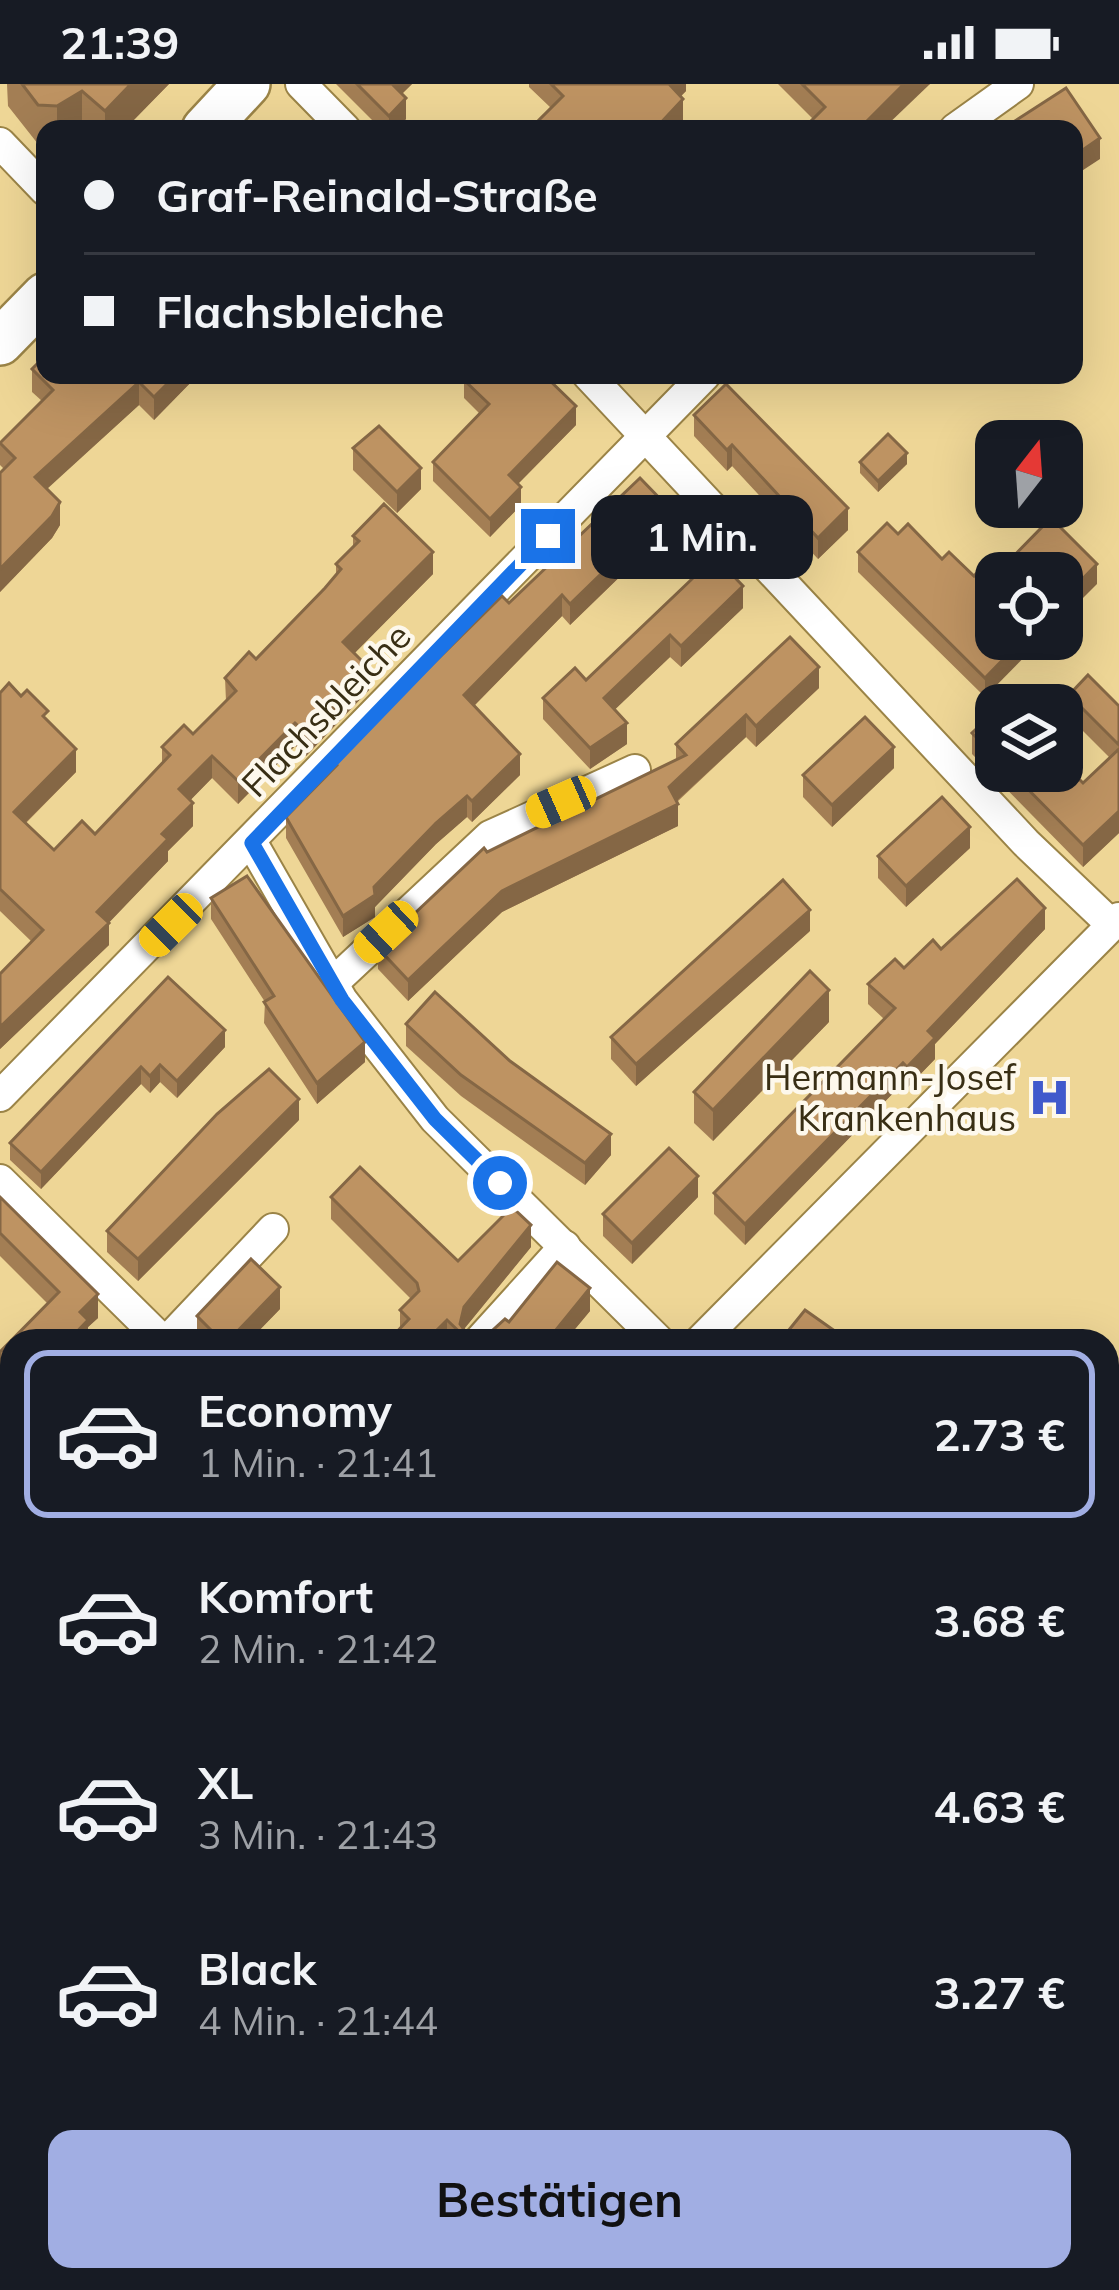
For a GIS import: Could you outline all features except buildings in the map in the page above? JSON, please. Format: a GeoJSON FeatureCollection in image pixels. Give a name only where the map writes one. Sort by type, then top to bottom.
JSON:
{"type":"FeatureCollection","features":[{"type":"Feature","properties":{"kind":"main road"},"geometry":{"type":"LineString","coordinates":[[213,120],[247,84]]}},
{"type":"Feature","properties":{"kind":"main road"},"geometry":{"type":"LineString","coordinates":[[0,342],[36,305]]}},
{"type":"Feature","properties":{"kind":"street"},"geometry":{"type":"LineString","coordinates":[[301,84],[336,120]]}},
{"type":"Feature","properties":{"kind":"street"},"geometry":{"type":"LineString","coordinates":[[968,120],[1018,84]]}},
{"type":"Feature","properties":{"kind":"street"},"geometry":{"type":"LineString","coordinates":[[0,143],[36,181]]}},
{"type":"Feature","properties":{"kind":"street"},"geometry":{"type":"LineString","coordinates":[[597,384],[1026,844],[1115,921],[712,1329]]}},
{"type":"Feature","properties":{"kind":"street","name":"Flachsbleiche"},"geometry":{"type":"LineString","coordinates":[[0,1096],[696,384]]}},
{"type":"Feature","properties":{"kind":"street"},"geometry":{"type":"LineString","coordinates":[[334,982],[490,836],[635,770]]}},
{"type":"Feature","properties":{"kind":"street"},"geometry":{"type":"LineString","coordinates":[[252,843],[342,1000],[435,1119],[646,1329]]}},
{"type":"Feature","properties":{"kind":"street"},"geometry":{"type":"LineString","coordinates":[[0,1180],[153,1329]]}},
{"type":"Feature","properties":{"kind":"street"},"geometry":{"type":"LineString","coordinates":[[177,1329],[273,1229]]}},
{"type":"Feature","properties":{"kind":"street"},"geometry":{"type":"LineString","coordinates":[[490,1329],[565,1246]]}},
{"type":"Feature","properties":{"kind":"place","name":"Hermann-Josef Krankenhaus"},"geometry":{"type":"Point","coordinates":[1050,1098]}},
{"type":"Feature","properties":{"kind":"route"},"geometry":{"type":"LineString","coordinates":[[500,1183],[435,1119],[342,1000],[252,843],[548,536]]}}]}
